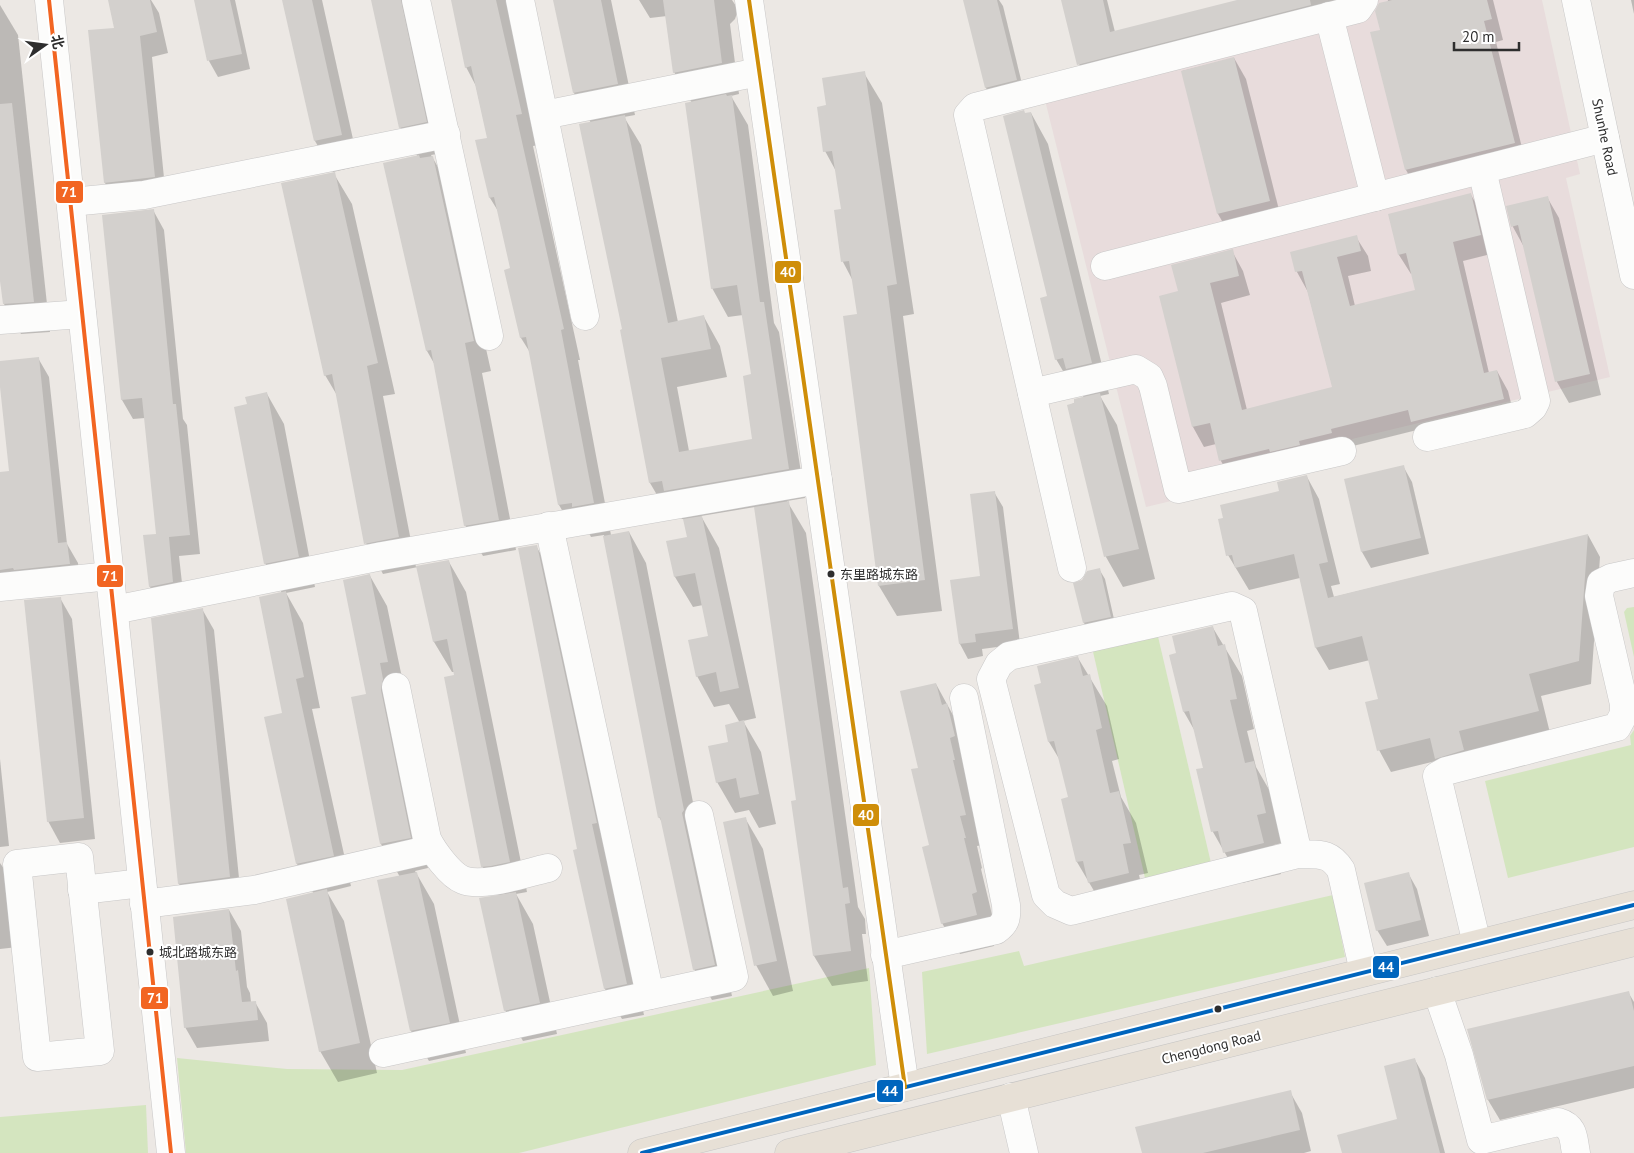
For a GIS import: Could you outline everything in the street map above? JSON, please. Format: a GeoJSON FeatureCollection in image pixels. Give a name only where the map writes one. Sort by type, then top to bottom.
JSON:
{"type":"FeatureCollection","features":[{"type":"Feature","properties":{"kind":"main road"},"geometry":{"type":"LineString","coordinates":[[642,1153],[1634,905]]}},
{"type":"Feature","properties":{"kind":"main road","name":"Chengdong Road"},"geometry":{"type":"LineString","coordinates":[[789,1153],[1634,942]]}},
{"type":"Feature","properties":{"kind":"street"},"geometry":{"type":"LineString","coordinates":[[50,0],[171,1153]]}},
{"type":"Feature","properties":{"kind":"street"},"geometry":{"type":"LineString","coordinates":[[416,0],[489,336]]}},
{"type":"Feature","properties":{"kind":"street"},"geometry":{"type":"LineString","coordinates":[[520,0],[585,316]]}},
{"type":"Feature","properties":{"kind":"street"},"geometry":{"type":"LineString","coordinates":[[749,0],[904,1087]]}},
{"type":"Feature","properties":{"kind":"street"},"geometry":{"type":"LineString","coordinates":[[1072,568],[968,115],[975,107],[1358,9],[1364,0]]}},
{"type":"Feature","properties":{"kind":"street","name":"Shunhe Road"},"geometry":{"type":"LineString","coordinates":[[1576,0],[1634,275]]}},
{"type":"Feature","properties":{"kind":"street"},"geometry":{"type":"LineString","coordinates":[[1329,16],[1375,197]]}},
{"type":"Feature","properties":{"kind":"street"},"geometry":{"type":"LineString","coordinates":[[544,115],[759,72]]}},
{"type":"Feature","properties":{"kind":"street"},"geometry":{"type":"LineString","coordinates":[[71,202],[144,195],[446,134]]}},
{"type":"Feature","properties":{"kind":"street"},"geometry":{"type":"LineString","coordinates":[[1105,266],[1605,138]]}},
{"type":"Feature","properties":{"kind":"street"},"geometry":{"type":"LineString","coordinates":[[1427,437],[1525,414],[1533,407],[1536,401],[1482,170]]}},
{"type":"Feature","properties":{"kind":"street"},"geometry":{"type":"LineString","coordinates":[[0,320],[82,314]]}},
{"type":"Feature","properties":{"kind":"street"},"geometry":{"type":"LineString","coordinates":[[1032,393],[1136,369],[1149,377],[1153,386],[1178,489],[1342,451]]}},
{"type":"Feature","properties":{"kind":"street"},"geometry":{"type":"LineString","coordinates":[[114,610],[382,556],[818,480]]}},
{"type":"Feature","properties":{"kind":"street"},"geometry":{"type":"LineString","coordinates":[[549,526],[650,994]]}},
{"type":"Feature","properties":{"kind":"street"},"geometry":{"type":"LineString","coordinates":[[1477,944],[1437,776],[1446,771],[1617,727],[1624,714],[1624,704],[1599,596],[1601,583],[1611,578],[1634,573]]}},
{"type":"Feature","properties":{"kind":"street"},"geometry":{"type":"LineString","coordinates":[[0,587],[110,576]]}},
{"type":"Feature","properties":{"kind":"street"},"geometry":{"type":"LineString","coordinates":[[1298,854],[1243,611],[1232,606],[1166,620],[1009,656],[999,664],[992,679],[1046,895],[1055,904],[1071,910],[1298,854],[1325,855],[1334,860],[1340,870],[1364,972]]}},
{"type":"Feature","properties":{"kind":"street"},"geometry":{"type":"LineString","coordinates":[[396,687],[427,839],[432,849],[463,880],[480,883],[548,868]]}},
{"type":"Feature","properties":{"kind":"street"},"geometry":{"type":"LineString","coordinates":[[886,955],[996,930],[1005,923],[1007,916],[1006,905],[964,698]]}},
{"type":"Feature","properties":{"kind":"street"},"geometry":{"type":"LineString","coordinates":[[383,1054],[734,977],[699,815]]}},
{"type":"Feature","properties":{"kind":"street"},"geometry":{"type":"LineString","coordinates":[[82,890],[143,893],[254,890],[432,849]]}},
{"type":"Feature","properties":{"kind":"street"},"geometry":{"type":"LineString","coordinates":[[79,857],[82,890],[100,1050],[38,1057],[17,864],[79,857]]}},
{"type":"Feature","properties":{"kind":"street"},"geometry":{"type":"LineString","coordinates":[[1437,991],[1459,1055],[1480,1140],[1494,1145],[1558,1122],[1567,1125],[1571,1129],[1576,1153]]}},
{"type":"Feature","properties":{"kind":"street"},"geometry":{"type":"LineString","coordinates":[[1011,1097],[1024,1153]]}},
{"type":"Feature","properties":{"kind":"shaded area"},"geometry":{"type":"Polygon","coordinates":[[[1355,0],[1542,0],[1580,174],[1566,178],[1610,377],[1352,439],[1356,457],[1146,507],[1040,80],[1355,0]]]}},
{"type":"Feature","properties":{"kind":"green space"},"geometry":{"type":"Polygon","coordinates":[[[1634,607],[1634,657],[1624,612],[1627,608],[1634,607]]]}},
{"type":"Feature","properties":{"kind":"green space"},"geometry":{"type":"Polygon","coordinates":[[[1156,628],[1211,863],[1145,878],[1091,643],[1156,628]]]}},
{"type":"Feature","properties":{"kind":"green space"},"geometry":{"type":"Polygon","coordinates":[[[1634,730],[1634,847],[1508,878],[1485,781],[1631,745],[1630,736],[1634,730]]]}},
{"type":"Feature","properties":{"kind":"green space"},"geometry":{"type":"Polygon","coordinates":[[[1333,895],[1345,957],[927,1054],[922,972],[1019,951],[1024,966],[1333,895]]]}},
{"type":"Feature","properties":{"kind":"green space"},"geometry":{"type":"Polygon","coordinates":[[[869,968],[876,1065],[519,1153],[186,1153],[177,1058],[287,1069],[402,1070],[869,968]]]}},
{"type":"Feature","properties":{"kind":"green space"},"geometry":{"type":"Polygon","coordinates":[[[146,1105],[148,1153],[0,1153],[0,1117],[146,1105]]]}},
{"type":"Feature","properties":{"kind":"building"},"geometry":{"type":"Polygon","coordinates":[[[108,0],[150,0],[157,32],[140,36],[155,177],[104,183],[88,30],[114,28],[108,0]]]}},
{"type":"Feature","properties":{"kind":"building"},"geometry":{"type":"Polygon","coordinates":[[[194,0],[230,0],[242,54],[207,61],[194,0]]]}},
{"type":"Feature","properties":{"kind":"building"},"geometry":{"type":"Polygon","coordinates":[[[282,0],[312,0],[342,135],[314,141],[282,0]]]}},
{"type":"Feature","properties":{"kind":"building"},"geometry":{"type":"Polygon","coordinates":[[[371,0],[401,0],[427,122],[399,128],[371,0]]]}},
{"type":"Feature","properties":{"kind":"building"},"geometry":{"type":"Polygon","coordinates":[[[451,0],[496,0],[522,114],[516,115],[564,329],[561,330],[594,503],[572,507],[572,503],[558,505],[526,337],[520,338],[504,270],[510,268],[494,197],[489,198],[475,140],[487,138],[471,66],[465,68],[451,0]]]}},
{"type":"Feature","properties":{"kind":"building"},"geometry":{"type":"Polygon","coordinates":[[[553,0],[601,0],[618,84],[573,93],[553,0]]]}},
{"type":"Feature","properties":{"kind":"building"},"geometry":{"type":"Polygon","coordinates":[[[663,0],[714,0],[722,63],[673,73],[663,0]]]}},
{"type":"Feature","properties":{"kind":"building"},"geometry":{"type":"Polygon","coordinates":[[[963,0],[997,0],[1017,80],[985,88],[963,0]]]}},
{"type":"Feature","properties":{"kind":"building"},"geometry":{"type":"Polygon","coordinates":[[[1061,0],[1103,0],[1110,32],[1237,0],[1310,0],[1311,5],[1077,65],[1061,0]]]}},
{"type":"Feature","properties":{"kind":"building"},"geometry":{"type":"Polygon","coordinates":[[[1392,0],[1487,0],[1492,19],[1484,21],[1515,143],[1405,170],[1370,32],[1380,30],[1375,11],[1379,3],[1392,0]]]}},
{"type":"Feature","properties":{"kind":"building"},"geometry":{"type":"Polygon","coordinates":[[[1234,57],[1270,201],[1217,214],[1181,71],[1234,57]]]}},
{"type":"Feature","properties":{"kind":"building"},"geometry":{"type":"Polygon","coordinates":[[[865,71],[897,284],[887,286],[925,580],[878,586],[843,316],[857,314],[849,261],[841,262],[834,210],[841,209],[832,151],[823,152],[817,107],[826,105],[822,78],[865,71]]]}},
{"type":"Feature","properties":{"kind":"building"},"geometry":{"type":"Polygon","coordinates":[[[726,94],[727,96],[732,95],[760,302],[764,302],[789,469],[664,491],[662,481],[649,483],[620,330],[622,329],[579,124],[625,115],[668,323],[704,315],[711,349],[661,358],[679,452],[752,439],[743,376],[751,374],[737,285],[711,289],[685,103],[726,94]]]}},
{"type":"Feature","properties":{"kind":"building"},"geometry":{"type":"Polygon","coordinates":[[[12,103],[34,302],[3,304],[0,281],[0,104],[12,103]]]}},
{"type":"Feature","properties":{"kind":"building"},"geometry":{"type":"Polygon","coordinates":[[[1024,110],[1025,113],[1031,112],[1092,363],[1066,369],[1063,358],[1055,360],[1040,298],[1047,296],[1003,116],[1024,110]]]}},
{"type":"Feature","properties":{"kind":"building"},"geometry":{"type":"Polygon","coordinates":[[[419,155],[420,158],[433,156],[474,341],[465,343],[499,520],[464,526],[431,350],[426,351],[383,163],[419,155]]]}},
{"type":"Feature","properties":{"kind":"building"},"geometry":{"type":"Polygon","coordinates":[[[335,172],[378,363],[367,366],[399,537],[364,544],[332,374],[324,376],[281,183],[335,172]]]}},
{"type":"Feature","properties":{"kind":"building"},"geometry":{"type":"Polygon","coordinates":[[[1471,193],[1481,235],[1453,242],[1484,373],[1497,370],[1504,399],[1411,422],[1408,410],[1331,429],[1332,433],[1299,441],[1300,445],[1270,452],[1269,449],[1219,461],[1210,423],[1192,427],[1159,296],[1178,291],[1171,265],[1233,249],[1239,276],[1210,283],[1242,410],[1332,387],[1302,271],[1295,272],[1290,252],[1357,235],[1361,251],[1337,257],[1350,306],[1415,290],[1406,253],[1398,255],[1388,214],[1471,193]]]}},
{"type":"Feature","properties":{"kind":"building"},"geometry":{"type":"Polygon","coordinates":[[[1548,196],[1590,374],[1555,382],[1518,225],[1511,227],[1506,206],[1548,196]]]}},
{"type":"Feature","properties":{"kind":"building"},"geometry":{"type":"Polygon","coordinates":[[[154,209],[173,404],[176,404],[190,535],[169,537],[173,582],[149,587],[143,535],[156,534],[142,398],[121,400],[102,215],[154,209]]]}},
{"type":"Feature","properties":{"kind":"building"},"geometry":{"type":"Polygon","coordinates":[[[39,357],[58,543],[67,542],[70,564],[0,570],[0,472],[9,471],[0,387],[0,361],[39,357]]]}},
{"type":"Feature","properties":{"kind":"building"},"geometry":{"type":"Polygon","coordinates":[[[267,392],[299,557],[264,564],[234,407],[247,404],[245,397],[267,392]]]}},
{"type":"Feature","properties":{"kind":"building"},"geometry":{"type":"Polygon","coordinates":[[[1100,393],[1139,549],[1104,557],[1067,405],[1074,403],[1074,399],[1100,393]]]}},
{"type":"Feature","properties":{"kind":"building"},"geometry":{"type":"Polygon","coordinates":[[[1404,465],[1421,538],[1361,552],[1344,479],[1404,465]]]}},
{"type":"Feature","properties":{"kind":"building"},"geometry":{"type":"Polygon","coordinates":[[[1307,475],[1328,562],[1319,564],[1328,598],[1588,534],[1579,661],[1529,674],[1539,711],[1459,731],[1464,750],[1435,759],[1430,738],[1377,751],[1365,702],[1378,699],[1362,636],[1315,648],[1294,554],[1235,568],[1232,555],[1226,556],[1218,519],[1223,518],[1220,505],[1279,491],[1277,482],[1307,475]]]}},
{"type":"Feature","properties":{"kind":"building"},"geometry":{"type":"Polygon","coordinates":[[[995,491],[1013,629],[975,634],[976,642],[959,644],[950,580],[980,576],[970,494],[995,491]]]}},
{"type":"Feature","properties":{"kind":"building"},"geometry":{"type":"Polygon","coordinates":[[[789,501],[843,888],[848,887],[850,903],[845,904],[851,951],[813,956],[791,801],[796,800],[754,507],[789,501]]]}},
{"type":"Feature","properties":{"kind":"building"},"geometry":{"type":"Polygon","coordinates":[[[702,516],[739,688],[720,692],[716,672],[696,677],[688,640],[708,636],[695,573],[674,577],[666,541],[687,537],[683,519],[702,516]]]}},
{"type":"Feature","properties":{"kind":"building"},"geometry":{"type":"Polygon","coordinates":[[[629,531],[684,810],[682,813],[715,965],[693,970],[660,817],[658,818],[603,536],[629,531]]]}},
{"type":"Feature","properties":{"kind":"building"},"geometry":{"type":"Polygon","coordinates":[[[537,545],[597,823],[592,824],[627,984],[604,989],[573,850],[577,849],[518,548],[537,545]]]}},
{"type":"Feature","properties":{"kind":"building"},"geometry":{"type":"Polygon","coordinates":[[[449,560],[510,862],[491,866],[481,867],[444,677],[454,675],[447,639],[433,642],[416,566],[449,560]]]}},
{"type":"Feature","properties":{"kind":"building"},"geometry":{"type":"Polygon","coordinates":[[[1100,568],[1111,617],[1083,623],[1073,583],[1082,580],[1087,571],[1100,568]]]}},
{"type":"Feature","properties":{"kind":"building"},"geometry":{"type":"Polygon","coordinates":[[[370,574],[388,662],[380,663],[383,679],[381,690],[411,838],[380,844],[351,697],[366,694],[343,580],[370,574]]]}},
{"type":"Feature","properties":{"kind":"building"},"geometry":{"type":"Polygon","coordinates":[[[286,591],[304,677],[296,679],[334,856],[296,864],[264,717],[282,713],[259,597],[286,591]]]}},
{"type":"Feature","properties":{"kind":"building"},"geometry":{"type":"Polygon","coordinates":[[[61,597],[84,818],[47,822],[24,600],[61,597]]]}},
{"type":"Feature","properties":{"kind":"building"},"geometry":{"type":"Polygon","coordinates":[[[203,608],[230,877],[178,884],[151,618],[203,608]]]}},
{"type":"Feature","properties":{"kind":"building"},"geometry":{"type":"Polygon","coordinates":[[[1213,626],[1218,646],[1225,644],[1237,699],[1230,700],[1245,763],[1254,761],[1266,813],[1257,815],[1264,843],[1223,853],[1218,831],[1211,832],[1196,769],[1203,768],[1189,711],[1183,712],[1169,655],[1176,653],[1172,636],[1213,626]]]}},
{"type":"Feature","properties":{"kind":"building"},"geometry":{"type":"Polygon","coordinates":[[[1078,656],[1083,676],[1090,674],[1102,728],[1096,730],[1110,793],[1119,791],[1131,843],[1123,844],[1129,873],[1088,883],[1083,861],[1076,862],[1061,799],[1068,797],[1054,741],[1048,742],[1034,685],[1041,683],[1037,666],[1078,656]]]}},
{"type":"Feature","properties":{"kind":"building"},"geometry":{"type":"Polygon","coordinates":[[[936,683],[942,705],[947,703],[955,736],[950,738],[955,760],[953,760],[966,815],[960,816],[977,892],[972,894],[977,915],[941,924],[922,847],[929,845],[911,769],[918,768],[900,691],[936,683]]]}},
{"type":"Feature","properties":{"kind":"building"},"geometry":{"type":"Polygon","coordinates":[[[744,720],[759,794],[740,798],[736,778],[716,783],[708,746],[728,742],[725,725],[744,720]]]}},
{"type":"Feature","properties":{"kind":"building"},"geometry":{"type":"Polygon","coordinates":[[[746,817],[777,961],[754,966],[723,822],[746,817]]]}},
{"type":"Feature","properties":{"kind":"building"},"geometry":{"type":"Polygon","coordinates":[[[417,872],[450,1023],[410,1031],[377,880],[417,872]]]}},
{"type":"Feature","properties":{"kind":"building"},"geometry":{"type":"Polygon","coordinates":[[[1409,872],[1421,920],[1376,931],[1364,883],[1409,872]]]}},
{"type":"Feature","properties":{"kind":"building"},"geometry":{"type":"Polygon","coordinates":[[[327,889],[360,1043],[319,1052],[286,899],[327,889]]]}},
{"type":"Feature","properties":{"kind":"building"},"geometry":{"type":"Polygon","coordinates":[[[516,892],[540,1003],[504,1011],[479,898],[516,892]]]}},
{"type":"Feature","properties":{"kind":"building"},"geometry":{"type":"Polygon","coordinates":[[[229,909],[236,971],[238,970],[242,1002],[256,1001],[258,1020],[184,1028],[173,917],[229,909]]]}},
{"type":"Feature","properties":{"kind":"building"},"geometry":{"type":"Polygon","coordinates":[[[1629,991],[1634,1011],[1634,1066],[1487,1100],[1467,1029],[1629,991]]]}},
{"type":"Feature","properties":{"kind":"building"},"geometry":{"type":"Polygon","coordinates":[[[1415,1058],[1440,1153],[1342,1153],[1337,1135],[1397,1119],[1384,1066],[1415,1058]]]}},
{"type":"Feature","properties":{"kind":"building"},"geometry":{"type":"Polygon","coordinates":[[[1291,1090],[1300,1130],[1203,1153],[1142,1153],[1135,1127],[1291,1090]]]}},
{"type":"Feature","properties":{"kind":"transit line","name":"71"},"geometry":{"type":"LineString","coordinates":[[49,0],[171,1153]]}},
{"type":"Feature","properties":{"kind":"transit line","name":"40"},"geometry":{"type":"LineString","coordinates":[[749,0],[905,1087]]}},
{"type":"Feature","properties":{"kind":"transit line","name":"44"},"geometry":{"type":"LineString","coordinates":[[642,1153],[1634,905]]}},
{"type":"Feature","properties":{"kind":"place","name":"东里路城东路"},"geometry":{"type":"Point","coordinates":[831,574]}},
{"type":"Feature","properties":{"kind":"place","name":"城北路城东路"},"geometry":{"type":"Point","coordinates":[150,952]}}]}
